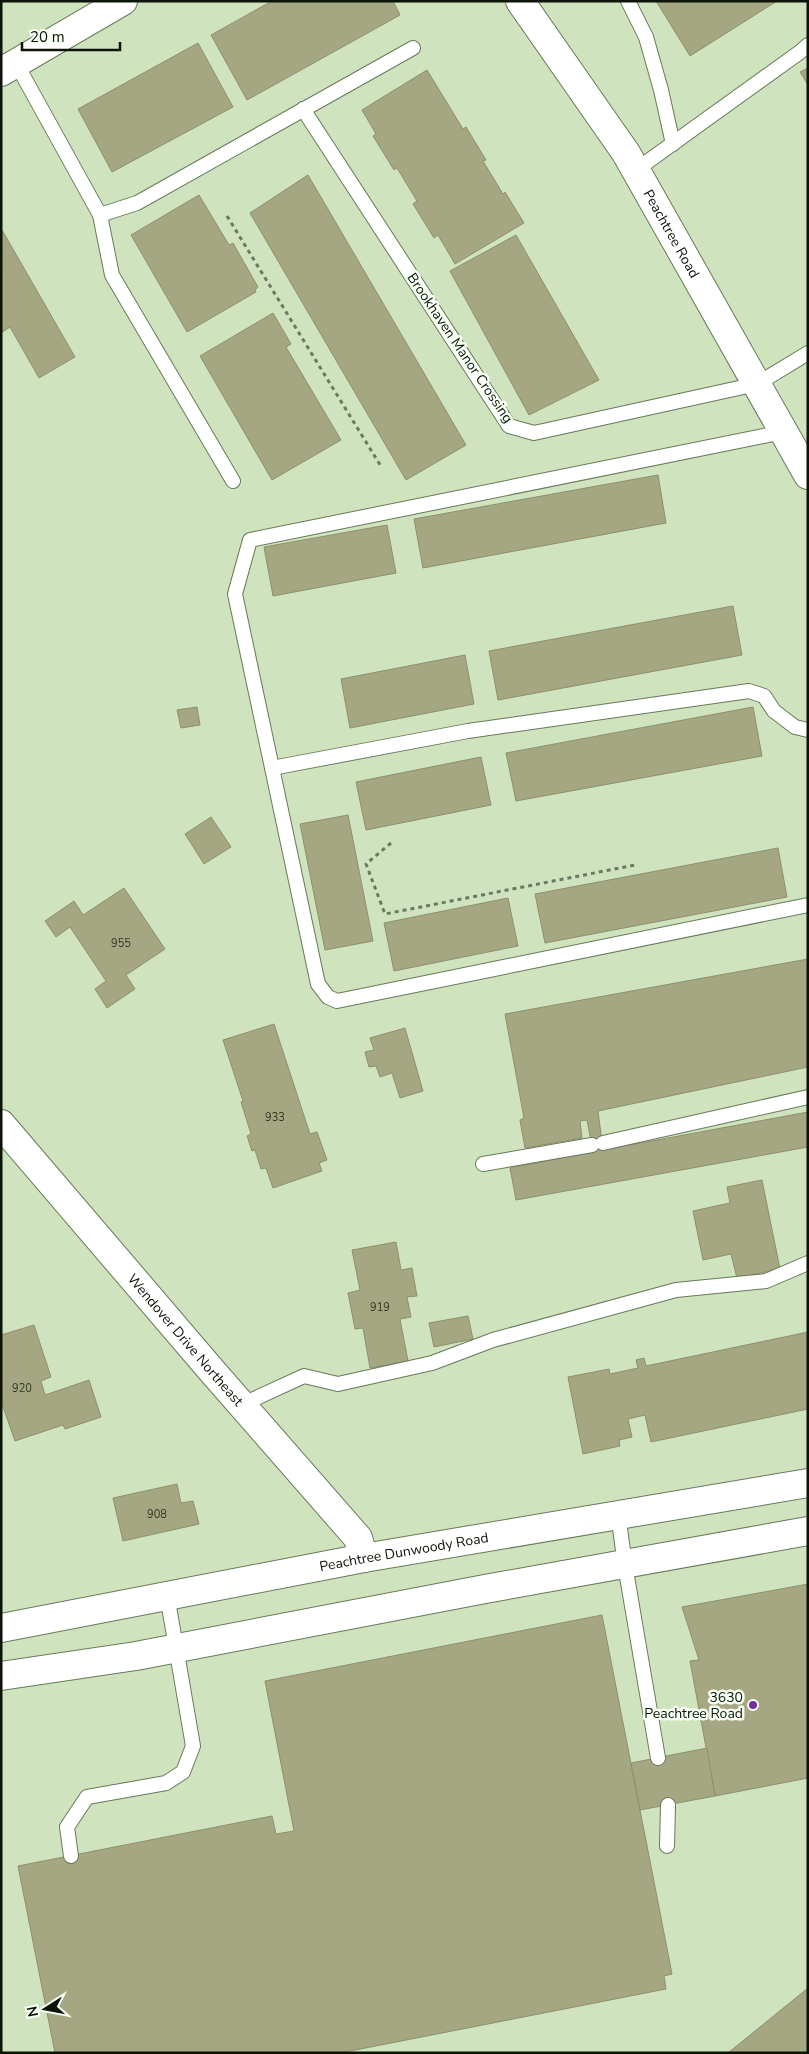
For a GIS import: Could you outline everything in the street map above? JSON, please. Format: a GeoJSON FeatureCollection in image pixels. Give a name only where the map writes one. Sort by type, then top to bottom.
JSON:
{"type":"FeatureCollection","features":[{"type":"Feature","properties":{"kind":"main road"},"geometry":{"type":"LineString","coordinates":[[8,68],[123,1]]}},
{"type":"Feature","properties":{"kind":"main road","name":"Peachtree Road"},"geometry":{"type":"LineString","coordinates":[[520,1],[626,153],[808,475]]}},
{"type":"Feature","properties":{"kind":"main road","name":"Wendover Drive Northeast"},"geometry":{"type":"LineString","coordinates":[[1,1124],[241,1405],[358,1538],[364,1558]]}},
{"type":"Feature","properties":{"kind":"main road","name":"Peachtree Dunwoody Road"},"geometry":{"type":"LineString","coordinates":[[1,1628],[364,1558],[808,1483]]}},
{"type":"Feature","properties":{"kind":"main road"},"geometry":{"type":"LineString","coordinates":[[1,1676],[176,1649],[808,1531]]}},
{"type":"Feature","properties":{"kind":"lane"},"geometry":{"type":"LineString","coordinates":[[628,1],[646,37],[662,90],[673,144]]}},
{"type":"Feature","properties":{"kind":"lane"},"geometry":{"type":"LineString","coordinates":[[636,170],[808,45]]}},
{"type":"Feature","properties":{"kind":"lane"},"geometry":{"type":"LineString","coordinates":[[100,215],[137,202],[413,48]]}},
{"type":"Feature","properties":{"kind":"lane"},"geometry":{"type":"LineString","coordinates":[[8,68],[100,215],[112,276],[233,481]]}},
{"type":"Feature","properties":{"kind":"lane","name":"Brookhaven Manor Crossing"},"geometry":{"type":"LineString","coordinates":[[303,109],[509,426],[534,433],[757,384],[808,353]]}},
{"type":"Feature","properties":{"kind":"lane"},"geometry":{"type":"LineString","coordinates":[[783,432],[250,540],[235,594],[318,984],[328,997],[337,1001],[808,905]]}},
{"type":"Feature","properties":{"kind":"lane"},"geometry":{"type":"LineString","coordinates":[[272,768],[468,731],[749,691],[764,696],[774,711],[795,727],[808,730]]}},
{"type":"Feature","properties":{"kind":"lane"},"geometry":{"type":"LineString","coordinates":[[483,1164],[597,1144],[808,1097]]}},
{"type":"Feature","properties":{"kind":"lane"},"geometry":{"type":"LineString","coordinates":[[241,1405],[304,1376],[338,1384],[432,1363],[493,1340],[676,1290],[766,1281],[808,1263]]}},
{"type":"Feature","properties":{"kind":"lane"},"geometry":{"type":"LineString","coordinates":[[618,1514],[658,1758]]}},
{"type":"Feature","properties":{"kind":"lane"},"geometry":{"type":"LineString","coordinates":[[71,1856],[67,1826],[87,1797],[166,1782],[183,1772],[194,1746],[167,1596]]}},
{"type":"Feature","properties":{"kind":"lane"},"geometry":{"type":"LineString","coordinates":[[667,1846],[668,1805]]}},
{"type":"Feature","properties":{"kind":"path"},"geometry":{"type":"LineString","coordinates":[[227,216],[382,468]]}},
{"type":"Feature","properties":{"kind":"path"},"geometry":{"type":"LineString","coordinates":[[391,843],[366,864],[385,914],[635,865]]}},
{"type":"Feature","properties":{"kind":"building"},"geometry":{"type":"Polygon","coordinates":[[[272,1],[393,1],[400,15],[247,100],[211,35],[272,1]]]}},
{"type":"Feature","properties":{"kind":"building"},"geometry":{"type":"Polygon","coordinates":[[[656,1],[777,1],[690,56],[656,1]]]}},
{"type":"Feature","properties":{"kind":"building"},"geometry":{"type":"Polygon","coordinates":[[[198,43],[233,107],[112,172],[78,109],[198,43]]]}},
{"type":"Feature","properties":{"kind":"building"},"geometry":{"type":"Polygon","coordinates":[[[808,68],[808,85],[800,72],[808,68]]]}},
{"type":"Feature","properties":{"kind":"building"},"geometry":{"type":"Polygon","coordinates":[[[427,70],[463,129],[466,127],[486,160],[483,161],[503,194],[505,192],[524,223],[455,264],[438,235],[434,238],[413,204],[417,201],[397,168],[394,170],[373,136],[376,134],[362,110],[427,70]]]}},
{"type":"Feature","properties":{"kind":"building"},"geometry":{"type":"Polygon","coordinates":[[[308,175],[466,445],[406,480],[250,213],[308,175]]]}},
{"type":"Feature","properties":{"kind":"building"},"geometry":{"type":"Polygon","coordinates":[[[199,195],[229,245],[233,243],[258,287],[255,290],[256,292],[187,332],[131,235],[199,195]]]}},
{"type":"Feature","properties":{"kind":"building"},"geometry":{"type":"Polygon","coordinates":[[[2,230],[75,357],[39,378],[10,327],[1,333],[2,230]]]}},
{"type":"Feature","properties":{"kind":"building"},"geometry":{"type":"Polygon","coordinates":[[[516,235],[599,380],[529,415],[450,271],[516,235]]]}},
{"type":"Feature","properties":{"kind":"building"},"geometry":{"type":"Polygon","coordinates":[[[273,313],[291,344],[286,347],[341,440],[272,480],[200,356],[273,313]]]}},
{"type":"Feature","properties":{"kind":"building"},"geometry":{"type":"Polygon","coordinates":[[[658,475],[666,523],[423,568],[414,519],[658,475]]]}},
{"type":"Feature","properties":{"kind":"building"},"geometry":{"type":"Polygon","coordinates":[[[387,525],[396,573],[273,596],[264,547],[387,525]]]}},
{"type":"Feature","properties":{"kind":"building"},"geometry":{"type":"Polygon","coordinates":[[[733,606],[742,655],[498,700],[489,651],[733,606]]]}},
{"type":"Feature","properties":{"kind":"building"},"geometry":{"type":"Polygon","coordinates":[[[465,655],[474,704],[350,728],[341,679],[465,655]]]}},
{"type":"Feature","properties":{"kind":"building"},"geometry":{"type":"Polygon","coordinates":[[[197,707],[200,725],[181,728],[177,710],[197,707]]]}},
{"type":"Feature","properties":{"kind":"building"},"geometry":{"type":"Polygon","coordinates":[[[753,707],[762,756],[516,801],[506,753],[753,707]]]}},
{"type":"Feature","properties":{"kind":"building"},"geometry":{"type":"Polygon","coordinates":[[[481,757],[491,805],[366,830],[356,782],[481,757]]]}},
{"type":"Feature","properties":{"kind":"building"},"geometry":{"type":"Polygon","coordinates":[[[348,815],[373,941],[325,950],[300,824],[348,815]]]}},
{"type":"Feature","properties":{"kind":"building"},"geometry":{"type":"Polygon","coordinates":[[[211,817],[231,847],[204,864],[185,834],[211,817]]]}},
{"type":"Feature","properties":{"kind":"building"},"geometry":{"type":"Polygon","coordinates":[[[778,848],[787,897],[545,943],[535,894],[778,848]]]}},
{"type":"Feature","properties":{"kind":"building"},"geometry":{"type":"Polygon","coordinates":[[[124,888],[165,949],[126,975],[135,989],[107,1008],[95,989],[106,981],[70,927],[56,937],[45,921],[74,901],[83,915],[124,888]]]}},
{"type":"Feature","properties":{"kind":"building"},"geometry":{"type":"Polygon","coordinates":[[[508,898],[518,946],[394,971],[384,923],[508,898]]]}},
{"type":"Feature","properties":{"kind":"building"},"geometry":{"type":"Polygon","coordinates":[[[808,959],[808,1067],[598,1111],[603,1150],[808,1112],[808,1147],[516,1200],[510,1168],[593,1152],[587,1120],[580,1121],[582,1138],[525,1148],[520,1120],[524,1118],[505,1014],[808,959]]]}},
{"type":"Feature","properties":{"kind":"building"},"geometry":{"type":"Polygon","coordinates":[[[274,1024],[310,1134],[317,1132],[327,1160],[319,1163],[322,1171],[273,1188],[266,1168],[261,1169],[255,1150],[252,1151],[247,1136],[251,1134],[241,1102],[243,1101],[223,1040],[274,1024]]]}},
{"type":"Feature","properties":{"kind":"building"},"geometry":{"type":"Polygon","coordinates":[[[405,1028],[423,1091],[400,1098],[392,1073],[380,1077],[376,1066],[369,1067],[365,1052],[374,1050],[370,1038],[405,1028]]]}},
{"type":"Feature","properties":{"kind":"building"},"geometry":{"type":"Polygon","coordinates":[[[762,1180],[780,1269],[737,1278],[731,1254],[703,1260],[693,1211],[730,1203],[727,1187],[762,1180]]]}},
{"type":"Feature","properties":{"kind":"building"},"geometry":{"type":"Polygon","coordinates":[[[396,1242],[401,1270],[412,1268],[417,1296],[407,1297],[411,1317],[400,1319],[408,1361],[370,1368],[363,1328],[355,1329],[348,1293],[360,1290],[352,1250],[396,1242]]]}},
{"type":"Feature","properties":{"kind":"building"},"geometry":{"type":"Polygon","coordinates":[[[468,1316],[473,1339],[434,1347],[429,1323],[468,1316]]]}},
{"type":"Feature","properties":{"kind":"building"},"geometry":{"type":"Polygon","coordinates":[[[34,1325],[51,1377],[41,1381],[45,1395],[89,1380],[101,1417],[65,1429],[63,1425],[15,1441],[1,1401],[1,1335],[34,1325]]]}},
{"type":"Feature","properties":{"kind":"building"},"geometry":{"type":"Polygon","coordinates":[[[808,1332],[808,1409],[651,1442],[645,1415],[628,1419],[632,1437],[619,1440],[620,1446],[583,1454],[568,1377],[609,1369],[610,1374],[638,1368],[636,1360],[644,1358],[646,1366],[808,1332]]]}},
{"type":"Feature","properties":{"kind":"building"},"geometry":{"type":"Polygon","coordinates":[[[177,1484],[181,1503],[193,1501],[199,1524],[123,1541],[113,1498],[177,1484]]]}},
{"type":"Feature","properties":{"kind":"building","name":"3630 Peachtree Road"},"geometry":{"type":"Polygon","coordinates":[[[808,1584],[808,1778],[715,1796],[690,1661],[699,1660],[682,1607],[808,1584]]]}},
{"type":"Feature","properties":{"kind":"building"},"geometry":{"type":"Polygon","coordinates":[[[602,1615],[672,1974],[664,1976],[666,1989],[340,2053],[55,2053],[18,1866],[272,1816],[276,1834],[294,1831],[265,1681],[602,1615]]]}},
{"type":"Feature","properties":{"kind":"building"},"geometry":{"type":"Polygon","coordinates":[[[707,1748],[715,1796],[640,1810],[631,1763],[707,1748]]]}},
{"type":"Feature","properties":{"kind":"building"},"geometry":{"type":"Polygon","coordinates":[[[808,1988],[808,2053],[728,2053],[808,1988]]]}},
{"type":"Feature","properties":{"kind":"place","name":"3630 Peachtree Road"},"geometry":{"type":"Point","coordinates":[753,1705]}}]}
